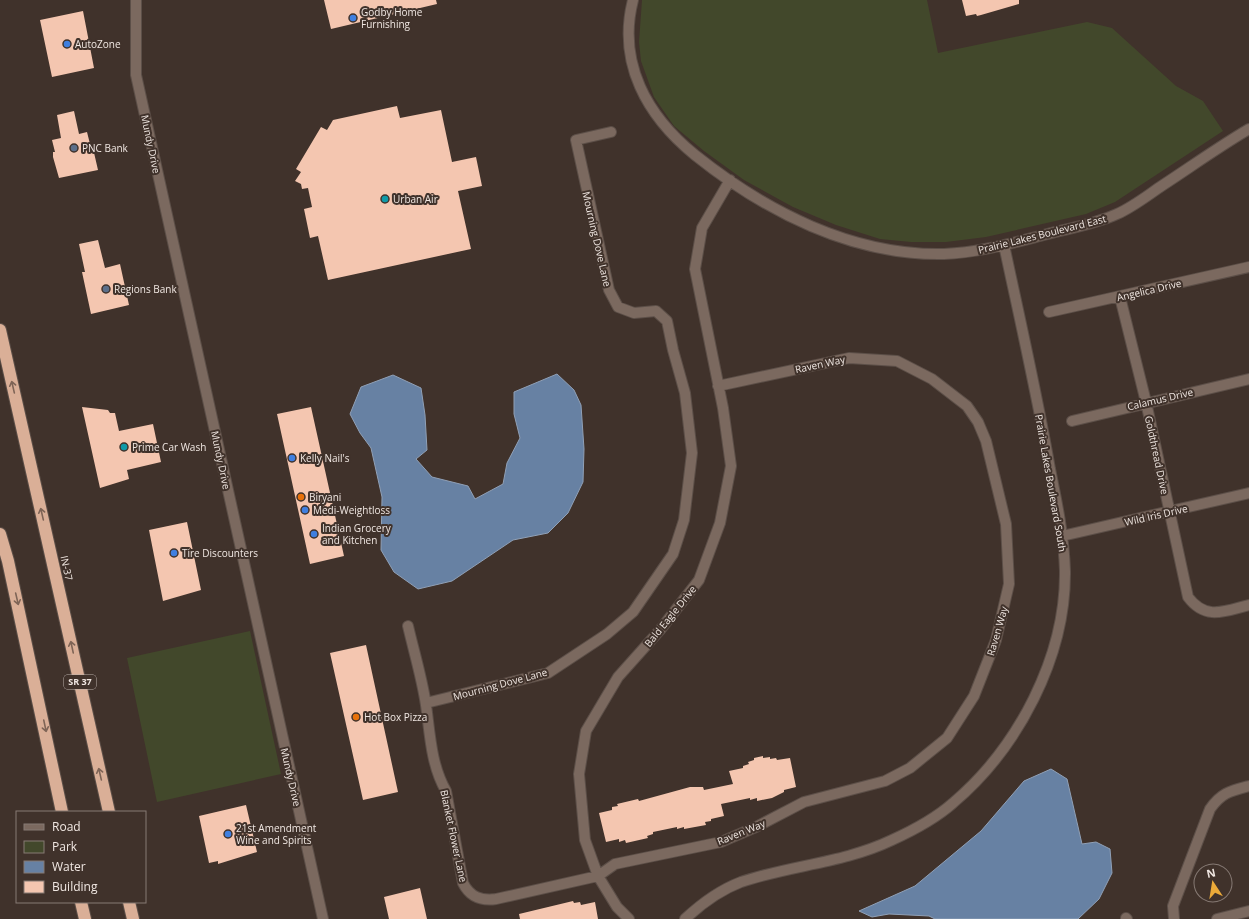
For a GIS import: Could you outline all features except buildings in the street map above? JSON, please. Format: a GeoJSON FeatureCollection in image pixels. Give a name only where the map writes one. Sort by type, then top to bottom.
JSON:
{"type":"FeatureCollection","features":[{"type":"Feature","properties":{"kind":"highway","name":"IN-37"},"geometry":{"type":"LineString","coordinates":[[0,330],[109,811]]}},
{"type":"Feature","properties":{"kind":"highway"},"geometry":{"type":"LineString","coordinates":[[0,534],[13,583],[62,811]]}},
{"type":"Feature","properties":{"kind":"highway"},"geometry":{"type":"LineString","coordinates":[[81,903],[85,919]]}},
{"type":"Feature","properties":{"kind":"highway"},"geometry":{"type":"LineString","coordinates":[[129,903],[133,919]]}},
{"type":"Feature","properties":{"kind":"street","name":"Mundy Drive"},"geometry":{"type":"LineString","coordinates":[[136,0],[136,75],[323,919]]}},
{"type":"Feature","properties":{"kind":"street","name":"Prairie Lakes Boulevard East"},"geometry":{"type":"LineString","coordinates":[[633,0],[629,22],[630,53],[635,73],[645,99],[660,121],[682,144],[758,200],[794,218],[847,240],[872,246],[922,253],[945,254],[1004,245],[1117,214],[1249,128]]}},
{"type":"Feature","properties":{"kind":"street","name":"Mourning Dove Lane"},"geometry":{"type":"LineString","coordinates":[[426,703],[548,673],[607,634],[640,604],[673,554],[684,520],[692,453],[685,393],[673,350],[667,321],[656,311],[634,313],[618,307],[608,290],[576,140],[611,132]]}},
{"type":"Feature","properties":{"kind":"street","name":"Bald Eagle Drive"},"geometry":{"type":"LineString","coordinates":[[629,919],[617,907],[598,876],[585,840],[578,774],[586,731],[618,677],[660,630],[699,580],[720,523],[731,466],[718,386],[695,269],[702,228],[730,180]]}},
{"type":"Feature","properties":{"kind":"street","name":"Prairie Lakes Boulevard South"},"geometry":{"type":"LineString","coordinates":[[685,919],[718,894],[740,883],[846,858],[889,842],[934,818],[953,804],[990,766],[1021,722],[1050,658],[1061,607],[1065,573],[1062,536],[1046,443],[1004,245]]}},
{"type":"Feature","properties":{"kind":"street","name":"Angelica Drive"},"geometry":{"type":"LineString","coordinates":[[1049,312],[1249,267]]}},
{"type":"Feature","properties":{"kind":"street","name":"Goldthread Drive"},"geometry":{"type":"LineString","coordinates":[[1120,297],[1146,402],[1188,597],[1200,609],[1215,613],[1249,605]]}},
{"type":"Feature","properties":{"kind":"street","name":"Raven Way"},"geometry":{"type":"LineString","coordinates":[[598,876],[615,864],[721,842],[756,827],[804,802],[885,781],[910,768],[947,738],[974,696],[996,640],[1009,584],[1006,524],[986,441],[978,422],[967,406],[932,379],[897,361],[849,358],[718,386]]}},
{"type":"Feature","properties":{"kind":"street","name":"Calamus Drive"},"geometry":{"type":"LineString","coordinates":[[1072,420],[1146,402],[1249,380]]}},
{"type":"Feature","properties":{"kind":"street","name":"Wild Iris Drive"},"geometry":{"type":"LineString","coordinates":[[1062,536],[1249,493]]}},
{"type":"Feature","properties":{"kind":"street","name":"Blanket Flower Lane"},"geometry":{"type":"LineString","coordinates":[[408,626],[426,703],[431,750],[440,781],[446,791],[463,883],[467,891],[479,898],[487,900],[598,876]]}},
{"type":"Feature","properties":{"kind":"street"},"geometry":{"type":"LineString","coordinates":[[1174,919],[1172,906],[1210,810],[1217,799],[1227,792],[1249,786]]}},
{"type":"Feature","properties":{"kind":"street"},"geometry":{"type":"LineString","coordinates":[[1217,919],[1249,911]]}},
{"type":"Feature","properties":{"kind":"green space"},"geometry":{"type":"Polygon","coordinates":[[[642,0],[927,0],[938,53],[1087,22],[1112,28],[1176,86],[1203,101],[1223,131],[1115,202],[1086,214],[986,237],[946,242],[911,242],[880,239],[836,225],[793,207],[744,180],[704,151],[674,126],[654,97],[641,61],[639,42],[642,0]]]}},
{"type":"Feature","properties":{"kind":"green space"},"geometry":{"type":"Polygon","coordinates":[[[250,631],[281,774],[157,802],[127,658],[250,631]]]}},
{"type":"Feature","properties":{"kind":"water"},"geometry":{"type":"Polygon","coordinates":[[[557,374],[574,390],[581,405],[584,449],[583,482],[568,513],[548,533],[513,540],[452,581],[418,589],[394,572],[381,550],[382,497],[371,448],[360,433],[350,414],[361,387],[393,375],[421,388],[425,415],[427,450],[416,459],[432,477],[468,486],[475,499],[503,484],[507,463],[520,438],[514,414],[514,392],[557,374]]]}},
{"type":"Feature","properties":{"kind":"water"},"geometry":{"type":"Polygon","coordinates":[[[1051,769],[1067,779],[1082,844],[1096,842],[1110,849],[1112,873],[1099,899],[1078,919],[935,919],[929,916],[889,914],[872,917],[859,911],[915,886],[981,831],[1024,781],[1051,769]]]}},
{"type":"Feature","properties":{"kind":"place","name":"Godby Home Furnishing"},"geometry":{"type":"Point","coordinates":[353,18]}},
{"type":"Feature","properties":{"kind":"place","name":"AutoZone"},"geometry":{"type":"Point","coordinates":[67,44]}},
{"type":"Feature","properties":{"kind":"place","name":"PNC Bank"},"geometry":{"type":"Point","coordinates":[74,148]}},
{"type":"Feature","properties":{"kind":"place","name":"Urban Air"},"geometry":{"type":"Point","coordinates":[385,199]}},
{"type":"Feature","properties":{"kind":"place","name":"Regions Bank"},"geometry":{"type":"Point","coordinates":[106,289]}},
{"type":"Feature","properties":{"kind":"place","name":"Prime Car Wash"},"geometry":{"type":"Point","coordinates":[124,447]}},
{"type":"Feature","properties":{"kind":"place","name":"Kelly Nail's"},"geometry":{"type":"Point","coordinates":[292,458]}},
{"type":"Feature","properties":{"kind":"place","name":"Biryani"},"geometry":{"type":"Point","coordinates":[301,497]}},
{"type":"Feature","properties":{"kind":"place","name":"Medi-Weightloss"},"geometry":{"type":"Point","coordinates":[305,510]}},
{"type":"Feature","properties":{"kind":"place","name":"Indian Grocery and Kitchen"},"geometry":{"type":"Point","coordinates":[314,534]}},
{"type":"Feature","properties":{"kind":"place","name":"Tire Discounters"},"geometry":{"type":"Point","coordinates":[174,553]}},
{"type":"Feature","properties":{"kind":"place","name":"Hot Box Pizza"},"geometry":{"type":"Point","coordinates":[356,717]}},
{"type":"Feature","properties":{"kind":"place","name":"21st Amendment Wine and Spirits"},"geometry":{"type":"Point","coordinates":[228,834]}}]}
